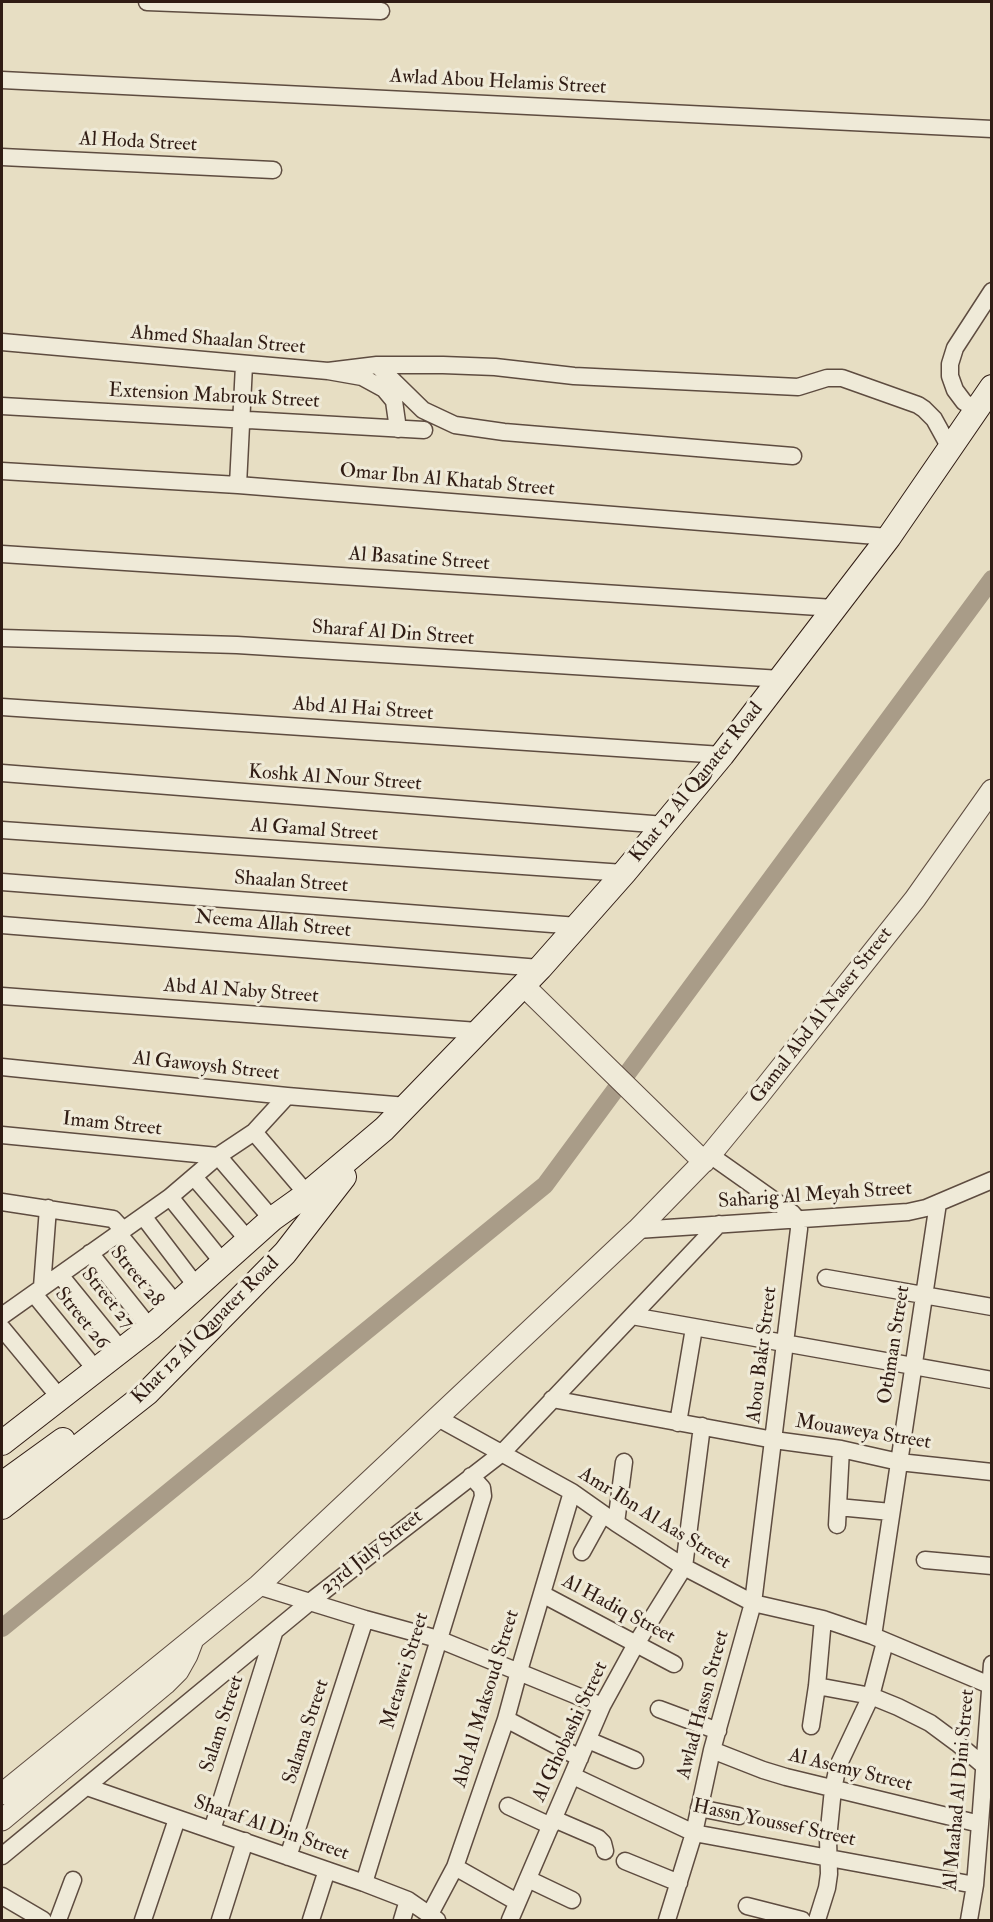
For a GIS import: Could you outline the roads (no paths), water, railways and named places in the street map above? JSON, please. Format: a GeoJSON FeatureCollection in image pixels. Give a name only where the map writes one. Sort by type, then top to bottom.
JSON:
{"type":"FeatureCollection","features":[{"type":"Feature","properties":{"kind":"main road","name":"Khat 12 Al Qanater Road"},"geometry":{"type":"LineString","coordinates":[[2,1443],[72,1400],[96,1370],[177,1305],[272,1219],[320,1190],[407,1106],[524,986],[624,873],[722,755],[889,537],[992,387]]}},
{"type":"Feature","properties":{"kind":"main road","name":"Khat 12 Al Qanater Road"},"geometry":{"type":"LineString","coordinates":[[2,1508],[147,1393],[285,1253],[320,1190]]}},
{"type":"Feature","properties":{"kind":"main road"},"geometry":{"type":"LineString","coordinates":[[2,1460],[72,1400],[227,1281],[320,1190]]}},
{"type":"Feature","properties":{"kind":"main road"},"geometry":{"type":"LineString","coordinates":[[2,1484],[107,1409],[187,1338],[320,1190]]}},
{"type":"Feature","properties":{"kind":"street"},"geometry":{"type":"LineString","coordinates":[[147,2],[381,12]]}},
{"type":"Feature","properties":{"kind":"street","name":"Awlad Abou Helamis Street"},"geometry":{"type":"LineString","coordinates":[[2,80],[992,129]]}},
{"type":"Feature","properties":{"kind":"street","name":"Al Hoda Street"},"geometry":{"type":"LineString","coordinates":[[2,157],[273,170]]}},
{"type":"Feature","properties":{"kind":"street"},"geometry":{"type":"LineString","coordinates":[[977,410],[964,402],[955,390],[950,376],[950,364],[955,348],[992,291]]}},
{"type":"Feature","properties":{"kind":"street","name":"Ahmed Shaalan Street"},"geometry":{"type":"LineString","coordinates":[[2,342],[328,371],[362,377],[384,389],[394,401],[398,429]]}},
{"type":"Feature","properties":{"kind":"street"},"geometry":{"type":"LineString","coordinates":[[238,485],[244,365]]}},
{"type":"Feature","properties":{"kind":"street"},"geometry":{"type":"LineString","coordinates":[[377,365],[423,411],[455,425],[504,432],[794,456]]}},
{"type":"Feature","properties":{"kind":"street"},"geometry":{"type":"LineString","coordinates":[[328,371],[377,365],[495,367],[574,376],[778,387],[798,387],[827,378],[842,378],[918,405],[934,419],[950,448]]}},
{"type":"Feature","properties":{"kind":"street","name":"Extension Mabrouk Street"},"geometry":{"type":"LineString","coordinates":[[2,406],[424,430]]}},
{"type":"Feature","properties":{"kind":"street","name":"Omar Ibn Al Khatab Street"},"geometry":{"type":"LineString","coordinates":[[2,471],[238,485],[889,537]]}},
{"type":"Feature","properties":{"kind":"street","name":"Al Basatine Street"},"geometry":{"type":"LineString","coordinates":[[2,554],[834,608]]}},
{"type":"Feature","properties":{"kind":"street","name":"Sharaf Al Din Street"},"geometry":{"type":"LineString","coordinates":[[2,638],[237,645],[781,679]]}},
{"type":"Feature","properties":{"kind":"street","name":"Abd Al Hai Street"},"geometry":{"type":"LineString","coordinates":[[2,707],[722,755]]}},
{"type":"Feature","properties":{"kind":"street","name":"Koshk Al Nour Street"},"geometry":{"type":"LineString","coordinates":[[2,773],[665,825]]}},
{"type":"Feature","properties":{"kind":"street","name":"Gamal Abd Al Naser Street"},"geometry":{"type":"LineString","coordinates":[[637,1230],[707,1159],[915,899],[992,790]]}},
{"type":"Feature","properties":{"kind":"street","name":"Al Gamal Street"},"geometry":{"type":"LineString","coordinates":[[2,830],[624,873]]}},
{"type":"Feature","properties":{"kind":"street","name":"Shaalan Street"},"geometry":{"type":"LineString","coordinates":[[2,882],[578,926]]}},
{"type":"Feature","properties":{"kind":"street","name":"Neema Allah Street"},"geometry":{"type":"LineString","coordinates":[[2,925],[540,968]]}},
{"type":"Feature","properties":{"kind":"street"},"geometry":{"type":"LineString","coordinates":[[524,986],[674,1133],[707,1159],[792,1213],[798,1220]]}},
{"type":"Feature","properties":{"kind":"street","name":"Abd Al Naby Street"},"geometry":{"type":"LineString","coordinates":[[2,996],[478,1031]]}},
{"type":"Feature","properties":{"kind":"street","name":"Al Gawoysh Street"},"geometry":{"type":"LineString","coordinates":[[2,1067],[407,1106]]}},
{"type":"Feature","properties":{"kind":"street"},"geometry":{"type":"LineString","coordinates":[[2,1316],[170,1197],[218,1156],[254,1132],[287,1096]]}},
{"type":"Feature","properties":{"kind":"street"},"geometry":{"type":"LineString","coordinates":[[254,1132],[320,1190]]}},
{"type":"Feature","properties":{"kind":"street","name":"Imam Street"},"geometry":{"type":"LineString","coordinates":[[2,1135],[218,1156]]}},
{"type":"Feature","properties":{"kind":"street"},"geometry":{"type":"LineString","coordinates":[[218,1156],[272,1219]]}},
{"type":"Feature","properties":{"kind":"street"},"geometry":{"type":"LineString","coordinates":[[194,1177],[249,1241]]}},
{"type":"Feature","properties":{"kind":"street","name":"Saharig Al Meyah Street"},"geometry":{"type":"LineString","coordinates":[[637,1230],[908,1212],[926,1208],[992,1180]]}},
{"type":"Feature","properties":{"kind":"street"},"geometry":{"type":"LineString","coordinates":[[170,1197],[224,1264]]}},
{"type":"Feature","properties":{"kind":"street"},"geometry":{"type":"LineString","coordinates":[[2,1202],[113,1219],[120,1232],[177,1305]]}},
{"type":"Feature","properties":{"kind":"street","name":"Othman Street"},"geometry":{"type":"LineString","coordinates":[[817,1920],[829,1874],[828,1857],[833,1790],[838,1766],[871,1696],[891,1512],[939,1203]]}},
{"type":"Feature","properties":{"kind":"street"},"geometry":{"type":"LineString","coordinates":[[38,1290],[48,1208]]}},
{"type":"Feature","properties":{"kind":"street"},"geometry":{"type":"LineString","coordinates":[[143,1215],[197,1287]]}},
{"type":"Feature","properties":{"kind":"street","name":"Abou Bakr Street"},"geometry":{"type":"LineString","coordinates":[[753,1603],[786,1344],[798,1220]]}},
{"type":"Feature","properties":{"kind":"street","name":"23rd July Street"},"geometry":{"type":"LineString","coordinates":[[2,1857],[311,1601],[501,1453],[719,1224]]}},
{"type":"Feature","properties":{"kind":"street"},"geometry":{"type":"LineString","coordinates":[[2,1794],[258,1586],[637,1230]]}},
{"type":"Feature","properties":{"kind":"street","name":"Street 28"},"geometry":{"type":"LineString","coordinates":[[90,1253],[150,1328]]}},
{"type":"Feature","properties":{"kind":"street","name":"Street 27"},"geometry":{"type":"LineString","coordinates":[[60,1275],[121,1350]]}},
{"type":"Feature","properties":{"kind":"street"},"geometry":{"type":"LineString","coordinates":[[826,1278],[992,1307]]}},
{"type":"Feature","properties":{"kind":"street","name":"Street 26"},"geometry":{"type":"LineString","coordinates":[[38,1290],[96,1370]]}},
{"type":"Feature","properties":{"kind":"street"},"geometry":{"type":"LineString","coordinates":[[632,1316],[992,1380]]}},
{"type":"Feature","properties":{"kind":"street"},"geometry":{"type":"LineString","coordinates":[[2,1328],[72,1400]]}},
{"type":"Feature","properties":{"kind":"street"},"geometry":{"type":"LineString","coordinates":[[678,1423],[694,1328]]}},
{"type":"Feature","properties":{"kind":"street","name":"Mouaweya Street"},"geometry":{"type":"LineString","coordinates":[[552,1399],[774,1440],[842,1449],[899,1462],[992,1472]]}},
{"type":"Feature","properties":{"kind":"street","name":"Amr Ibn Al Aas Street"},"geometry":{"type":"LineString","coordinates":[[436,1417],[572,1492],[684,1567],[753,1603],[824,1619],[879,1639],[990,1686]]}},
{"type":"Feature","properties":{"kind":"street"},"geometry":{"type":"LineString","coordinates":[[684,1567],[702,1426]]}},
{"type":"Feature","properties":{"kind":"street"},"geometry":{"type":"LineString","coordinates":[[837,1525],[842,1449]]}},
{"type":"Feature","properties":{"kind":"street"},"geometry":{"type":"LineString","coordinates":[[582,1552],[610,1519],[624,1462]]}},
{"type":"Feature","properties":{"kind":"street","name":"Metawei Street"},"geometry":{"type":"LineString","coordinates":[[364,1883],[483,1496],[482,1488],[471,1476]]}},
{"type":"Feature","properties":{"kind":"street","name":"Abd Al Maksoud Street"},"geometry":{"type":"LineString","coordinates":[[433,1917],[455,1867],[506,1719],[572,1492]]}},
{"type":"Feature","properties":{"kind":"street"},"geometry":{"type":"LineString","coordinates":[[838,1507],[891,1512]]}},
{"type":"Feature","properties":{"kind":"street"},"geometry":{"type":"LineString","coordinates":[[925,1560],[992,1566]]}},
{"type":"Feature","properties":{"kind":"street","name":"Al Ghobashi Street"},"geometry":{"type":"LineString","coordinates":[[510,1920],[602,1706],[636,1644],[684,1567]]}},
{"type":"Feature","properties":{"kind":"street"},"geometry":{"type":"LineString","coordinates":[[258,1586],[438,1639],[602,1706]]}},
{"type":"Feature","properties":{"kind":"street","name":"Al Hadiq Street"},"geometry":{"type":"LineString","coordinates":[[542,1594],[674,1664]]}},
{"type":"Feature","properties":{"kind":"street","name":"Awlad Hassn Street"},"geometry":{"type":"LineString","coordinates":[[667,1920],[694,1833],[712,1750],[753,1603]]}},
{"type":"Feature","properties":{"kind":"street","name":"Salama Street"},"geometry":{"type":"LineString","coordinates":[[288,1857],[365,1619]]}},
{"type":"Feature","properties":{"kind":"street"},"geometry":{"type":"LineString","coordinates":[[812,1726],[824,1619]]}},
{"type":"Feature","properties":{"kind":"street","name":"Salam Street"},"geometry":{"type":"LineString","coordinates":[[212,1830],[274,1632]]}},
{"type":"Feature","properties":{"kind":"street"},"geometry":{"type":"LineString","coordinates":[[2,1820],[165,1684],[178,1671],[193,1637]]}},
{"type":"Feature","properties":{"kind":"street","name":"Al Maahad Al Dini Street"},"geometry":{"type":"LineString","coordinates":[[969,1920],[981,1824],[983,1765],[992,1664]]}},
{"type":"Feature","properties":{"kind":"street"},"geometry":{"type":"LineString","coordinates":[[817,1686],[871,1696],[898,1707],[930,1723],[983,1765]]}},
{"type":"Feature","properties":{"kind":"street"},"geometry":{"type":"LineString","coordinates":[[659,1709],[718,1731]]}},
{"type":"Feature","properties":{"kind":"street"},"geometry":{"type":"LineString","coordinates":[[506,1719],[580,1758]]}},
{"type":"Feature","properties":{"kind":"street"},"geometry":{"type":"LineString","coordinates":[[588,1740],[635,1760]]}},
{"type":"Feature","properties":{"kind":"street","name":"Al Asemy Street"},"geometry":{"type":"LineString","coordinates":[[712,1750],[763,1770],[833,1790],[981,1824]]}},
{"type":"Feature","properties":{"kind":"street","name":"Hassn Youssef Street"},"geometry":{"type":"LineString","coordinates":[[573,1776],[694,1833],[975,1885]]}},
{"type":"Feature","properties":{"kind":"street","name":"Sharaf Al Din Street"},"geometry":{"type":"LineString","coordinates":[[87,1787],[364,1883],[408,1900],[433,1917]]}},
{"type":"Feature","properties":{"kind":"street"},"geometry":{"type":"LineString","coordinates":[[508,1806],[598,1838],[603,1843],[604,1851]]}},
{"type":"Feature","properties":{"kind":"street"},"geometry":{"type":"LineString","coordinates":[[699,1808],[739,1816]]}},
{"type":"Feature","properties":{"kind":"street"},"geometry":{"type":"LineString","coordinates":[[143,1920],[177,1819]]}},
{"type":"Feature","properties":{"kind":"street"},"geometry":{"type":"LineString","coordinates":[[220,1920],[245,1841]]}},
{"type":"Feature","properties":{"kind":"street"},"geometry":{"type":"LineString","coordinates":[[625,1861],[679,1884]]}},
{"type":"Feature","properties":{"kind":"street"},"geometry":{"type":"LineString","coordinates":[[455,1867],[517,1902]]}},
{"type":"Feature","properties":{"kind":"street"},"geometry":{"type":"LineString","coordinates":[[311,1920],[327,1870]]}},
{"type":"Feature","properties":{"kind":"street"},"geometry":{"type":"LineString","coordinates":[[528,1879],[572,1900]]}},
{"type":"Feature","properties":{"kind":"street"},"geometry":{"type":"LineString","coordinates":[[57,1920],[73,1880]]}},
{"type":"Feature","properties":{"kind":"street"},"geometry":{"type":"LineString","coordinates":[[2,1896],[43,1920]]}},
{"type":"Feature","properties":{"kind":"street"},"geometry":{"type":"LineString","coordinates":[[402,1920],[408,1900]]}},
{"type":"Feature","properties":{"kind":"street"},"geometry":{"type":"LineString","coordinates":[[747,1906],[802,1920]]}},
{"type":"Feature","properties":{"kind":"waterway"},"geometry":{"type":"LineString","coordinates":[[2,1628],[545,1185],[992,579]]}}]}
